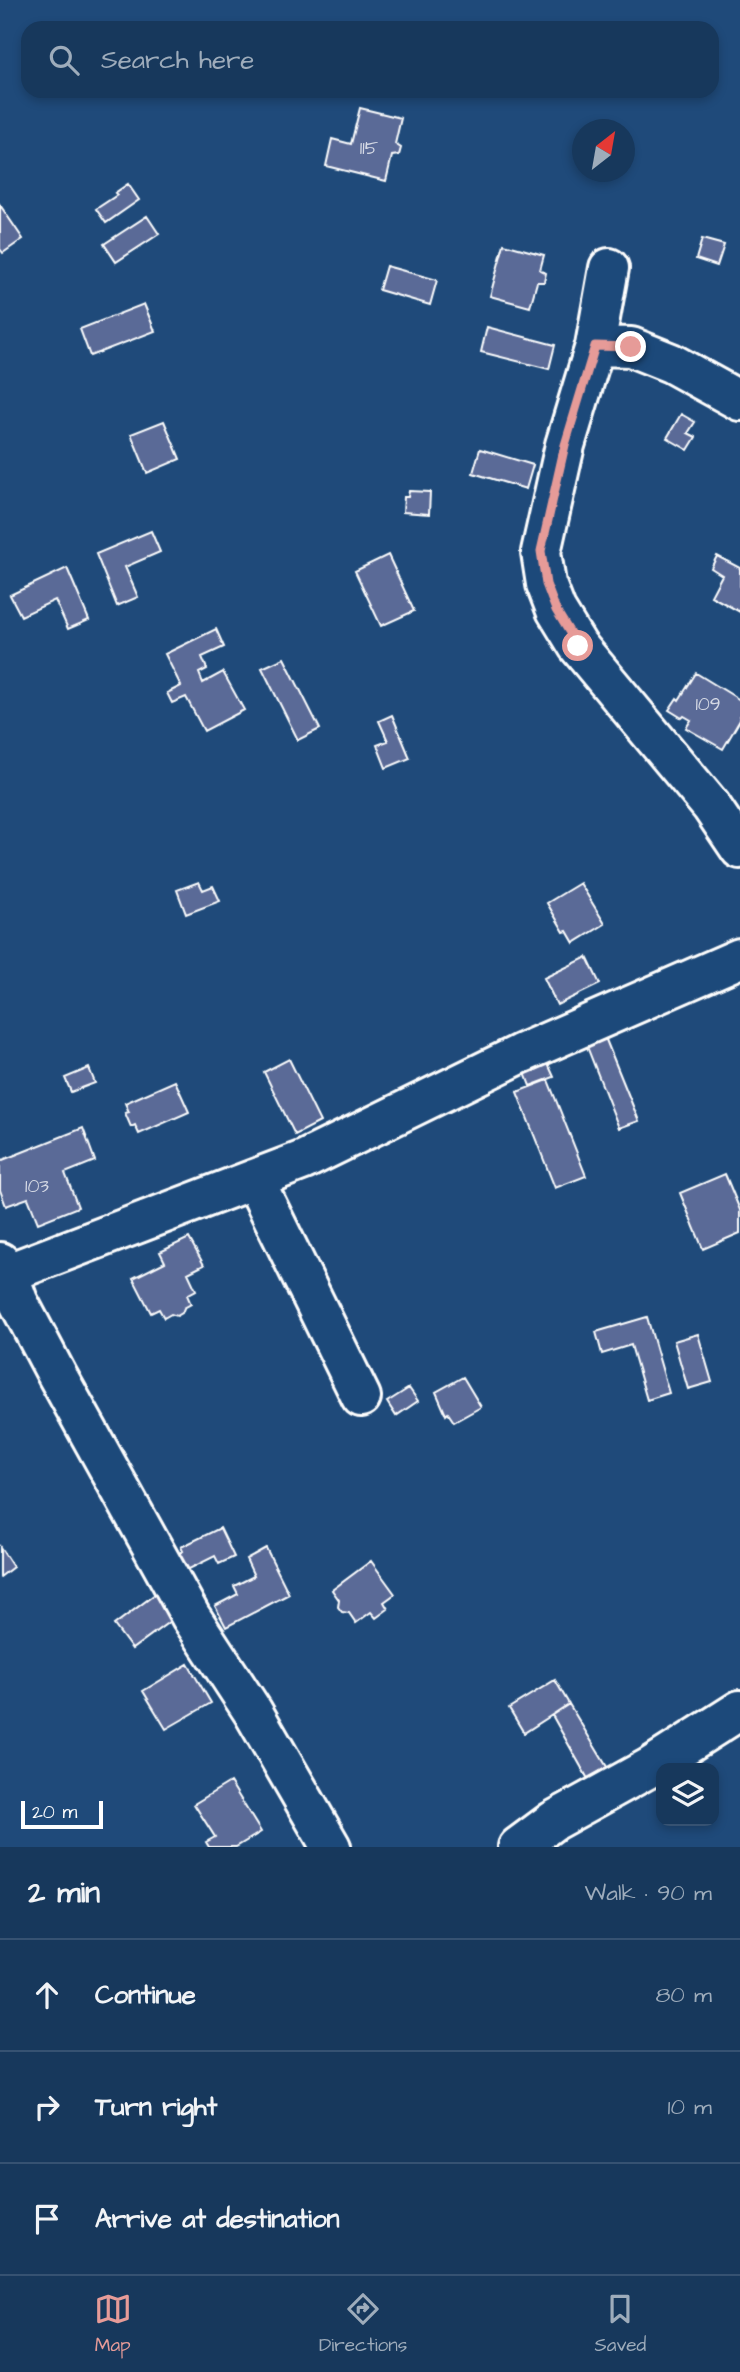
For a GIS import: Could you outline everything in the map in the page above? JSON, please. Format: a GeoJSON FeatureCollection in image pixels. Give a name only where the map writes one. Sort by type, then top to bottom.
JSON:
{"type":"FeatureCollection","features":[{"type":"Feature","properties":{"kind":"street"},"geometry":{"type":"LineString","coordinates":[[609,268],[595,346],[565,445],[541,551],[546,584],[556,610],[578,646],[711,806],[740,849]]}},
{"type":"Feature","properties":{"kind":"street"},"geometry":{"type":"LineString","coordinates":[[595,346],[631,347],[671,363],[740,401]]}},
{"type":"Feature","properties":{"kind":"street"},"geometry":{"type":"LineString","coordinates":[[331,1847],[253,1712],[191,1617],[57,1375],[18,1301],[4,1268],[304,1160],[520,1054],[740,958]]}},
{"type":"Feature","properties":{"kind":"street"},"geometry":{"type":"LineString","coordinates":[[254,1179],[361,1397]]}},
{"type":"Feature","properties":{"kind":"street"},"geometry":{"type":"LineString","coordinates":[[518,1847],[553,1821],[649,1768],[740,1710]]}},
{"type":"Feature","properties":{"kind":"building"},"geometry":{"type":"Polygon","coordinates":[[[360,108],[401,118],[395,144],[401,148],[399,155],[392,156],[386,181],[326,166],[332,139],[351,144],[360,108]]]}},
{"type":"Feature","properties":{"kind":"building"},"geometry":{"type":"Polygon","coordinates":[[[128,184],[139,200],[106,223],[96,209],[128,184]]]}},
{"type":"Feature","properties":{"kind":"building"},"geometry":{"type":"Polygon","coordinates":[[[0,205],[23,239],[3,253],[0,249],[0,205]]]}},
{"type":"Feature","properties":{"kind":"building"},"geometry":{"type":"Polygon","coordinates":[[[147,216],[159,234],[116,262],[104,244],[147,216]]]}},
{"type":"Feature","properties":{"kind":"building"},"geometry":{"type":"Polygon","coordinates":[[[702,239],[724,245],[717,266],[696,259],[702,239]]]}},
{"type":"Feature","properties":{"kind":"building"},"geometry":{"type":"Polygon","coordinates":[[[504,244],[544,255],[540,270],[546,273],[544,282],[537,282],[530,307],[490,296],[504,244]]]}},
{"type":"Feature","properties":{"kind":"building"},"geometry":{"type":"Polygon","coordinates":[[[386,266],[437,280],[430,305],[379,290],[386,266]]]}},
{"type":"Feature","properties":{"kind":"building"},"geometry":{"type":"Polygon","coordinates":[[[144,304],[155,331],[90,356],[80,329],[144,304]]]}},
{"type":"Feature","properties":{"kind":"building"},"geometry":{"type":"Polygon","coordinates":[[[487,327],[555,345],[549,369],[481,352],[487,327]]]}},
{"type":"Feature","properties":{"kind":"building"},"geometry":{"type":"Polygon","coordinates":[[[681,414],[695,422],[688,433],[696,437],[688,450],[667,438],[681,414]]]}},
{"type":"Feature","properties":{"kind":"building"},"geometry":{"type":"Polygon","coordinates":[[[164,421],[180,459],[147,473],[131,434],[164,421]]]}},
{"type":"Feature","properties":{"kind":"building"},"geometry":{"type":"Polygon","coordinates":[[[480,449],[533,465],[526,489],[473,473],[480,449]]]}},
{"type":"Feature","properties":{"kind":"building"},"geometry":{"type":"Polygon","coordinates":[[[409,491],[430,492],[429,514],[403,512],[404,497],[408,497],[409,491]]]}},
{"type":"Feature","properties":{"kind":"building"},"geometry":{"type":"Polygon","coordinates":[[[151,531],[160,552],[125,567],[138,597],[117,606],[96,554],[151,531]]]}},
{"type":"Feature","properties":{"kind":"building"},"geometry":{"type":"Polygon","coordinates":[[[388,555],[414,611],[381,626],[355,571],[388,555]]]}},
{"type":"Feature","properties":{"kind":"building"},"geometry":{"type":"Polygon","coordinates":[[[717,556],[740,568],[740,612],[711,596],[722,575],[711,568],[717,556]]]}},
{"type":"Feature","properties":{"kind":"building"},"geometry":{"type":"Polygon","coordinates":[[[67,568],[89,620],[68,629],[55,600],[21,616],[10,595],[67,568]]]}},
{"type":"Feature","properties":{"kind":"building"},"geometry":{"type":"Polygon","coordinates":[[[216,629],[224,647],[202,657],[207,669],[199,673],[203,683],[223,672],[244,710],[204,731],[186,697],[172,703],[167,693],[181,686],[165,654],[216,629]]]}},
{"type":"Feature","properties":{"kind":"building"},"geometry":{"type":"Polygon","coordinates":[[[284,658],[320,729],[298,740],[262,668],[284,658]]]}},
{"type":"Feature","properties":{"kind":"building"},"geometry":{"type":"Polygon","coordinates":[[[696,673],[740,700],[740,720],[723,749],[686,728],[691,720],[669,710],[677,698],[679,700],[696,673]]]}},
{"type":"Feature","properties":{"kind":"building"},"geometry":{"type":"Polygon","coordinates":[[[392,715],[410,758],[386,768],[377,745],[388,741],[379,721],[392,715]]]}},
{"type":"Feature","properties":{"kind":"building"},"geometry":{"type":"Polygon","coordinates":[[[199,882],[203,890],[213,886],[220,901],[186,914],[177,890],[199,882]]]}},
{"type":"Feature","properties":{"kind":"building"},"geometry":{"type":"Polygon","coordinates":[[[580,883],[605,924],[574,943],[567,931],[564,932],[547,903],[580,883]]]}},
{"type":"Feature","properties":{"kind":"building"},"geometry":{"type":"Polygon","coordinates":[[[587,957],[600,984],[557,1005],[544,978],[587,957]]]}},
{"type":"Feature","properties":{"kind":"building"},"geometry":{"type":"Polygon","coordinates":[[[602,1030],[639,1121],[619,1128],[584,1039],[602,1030]]]}},
{"type":"Feature","properties":{"kind":"building"},"geometry":{"type":"Polygon","coordinates":[[[544,1055],[554,1077],[530,1086],[522,1065],[544,1055]]]}},
{"type":"Feature","properties":{"kind":"building"},"geometry":{"type":"Polygon","coordinates":[[[289,1059],[320,1122],[295,1135],[264,1072],[289,1059]]]}},
{"type":"Feature","properties":{"kind":"building"},"geometry":{"type":"Polygon","coordinates":[[[89,1068],[95,1083],[71,1092],[65,1078],[89,1068]]]}},
{"type":"Feature","properties":{"kind":"building"},"geometry":{"type":"Polygon","coordinates":[[[548,1080],[586,1176],[555,1188],[517,1092],[548,1080]]]}},
{"type":"Feature","properties":{"kind":"building"},"geometry":{"type":"Polygon","coordinates":[[[175,1081],[189,1112],[139,1134],[135,1125],[131,1127],[125,1113],[129,1112],[125,1103],[175,1081]]]}},
{"type":"Feature","properties":{"kind":"building"},"geometry":{"type":"Polygon","coordinates":[[[83,1128],[95,1161],[65,1173],[78,1207],[38,1223],[28,1198],[6,1206],[0,1190],[0,1161],[83,1128]]]}},
{"type":"Feature","properties":{"kind":"building"},"geometry":{"type":"Polygon","coordinates":[[[725,1174],[740,1210],[740,1233],[703,1249],[680,1193],[725,1174]]]}},
{"type":"Feature","properties":{"kind":"building"},"geometry":{"type":"Polygon","coordinates":[[[189,1238],[204,1265],[188,1273],[196,1290],[187,1295],[191,1304],[177,1316],[171,1314],[164,1318],[159,1309],[151,1313],[133,1278],[165,1262],[160,1252],[189,1238]]]}},
{"type":"Feature","properties":{"kind":"building"},"geometry":{"type":"Polygon","coordinates":[[[647,1317],[669,1393],[647,1400],[631,1345],[602,1354],[596,1332],[647,1317]]]}},
{"type":"Feature","properties":{"kind":"building"},"geometry":{"type":"Polygon","coordinates":[[[698,1334],[712,1382],[688,1389],[674,1341],[698,1334]]]}},
{"type":"Feature","properties":{"kind":"building"},"geometry":{"type":"Polygon","coordinates":[[[463,1377],[481,1407],[454,1422],[448,1413],[446,1415],[436,1392],[463,1377]]]}},
{"type":"Feature","properties":{"kind":"building"},"geometry":{"type":"Polygon","coordinates":[[[409,1388],[418,1401],[396,1416],[387,1402],[409,1388]]]}},
{"type":"Feature","properties":{"kind":"building"},"geometry":{"type":"Polygon","coordinates":[[[220,1528],[234,1557],[219,1564],[215,1556],[179,1574],[170,1558],[183,1551],[181,1547],[220,1528]]]}},
{"type":"Feature","properties":{"kind":"building"},"geometry":{"type":"Polygon","coordinates":[[[0,1547],[13,1567],[0,1577],[0,1547]]]}},
{"type":"Feature","properties":{"kind":"building"},"geometry":{"type":"Polygon","coordinates":[[[266,1548],[289,1594],[226,1627],[215,1606],[238,1594],[234,1586],[254,1576],[246,1559],[266,1548]]]}},
{"type":"Feature","properties":{"kind":"building"},"geometry":{"type":"Polygon","coordinates":[[[371,1561],[395,1594],[384,1602],[388,1609],[376,1618],[371,1612],[356,1623],[349,1613],[342,1612],[338,1607],[339,1600],[332,1590],[371,1561]]]}},
{"type":"Feature","properties":{"kind":"building"},"geometry":{"type":"Polygon","coordinates":[[[158,1592],[177,1616],[132,1649],[114,1625],[158,1592]]]}},
{"type":"Feature","properties":{"kind":"building"},"geometry":{"type":"Polygon","coordinates":[[[188,1664],[211,1703],[166,1729],[143,1691],[188,1664]]]}},
{"type":"Feature","properties":{"kind":"building"},"geometry":{"type":"Polygon","coordinates":[[[555,1680],[569,1704],[524,1733],[509,1708],[555,1680]]]}},
{"type":"Feature","properties":{"kind":"building"},"geometry":{"type":"Polygon","coordinates":[[[569,1704],[607,1767],[588,1779],[552,1715],[569,1704]]]}},
{"type":"Feature","properties":{"kind":"building"},"geometry":{"type":"Polygon","coordinates":[[[230,1782],[261,1832],[236,1847],[209,1847],[206,1842],[215,1837],[194,1804],[230,1782]]]}},
{"type":"Feature","properties":{"kind":"route"},"geometry":{"type":"LineString","coordinates":[[578,646],[556,610],[546,584],[541,551],[565,445],[595,346],[631,347]]}}]}
